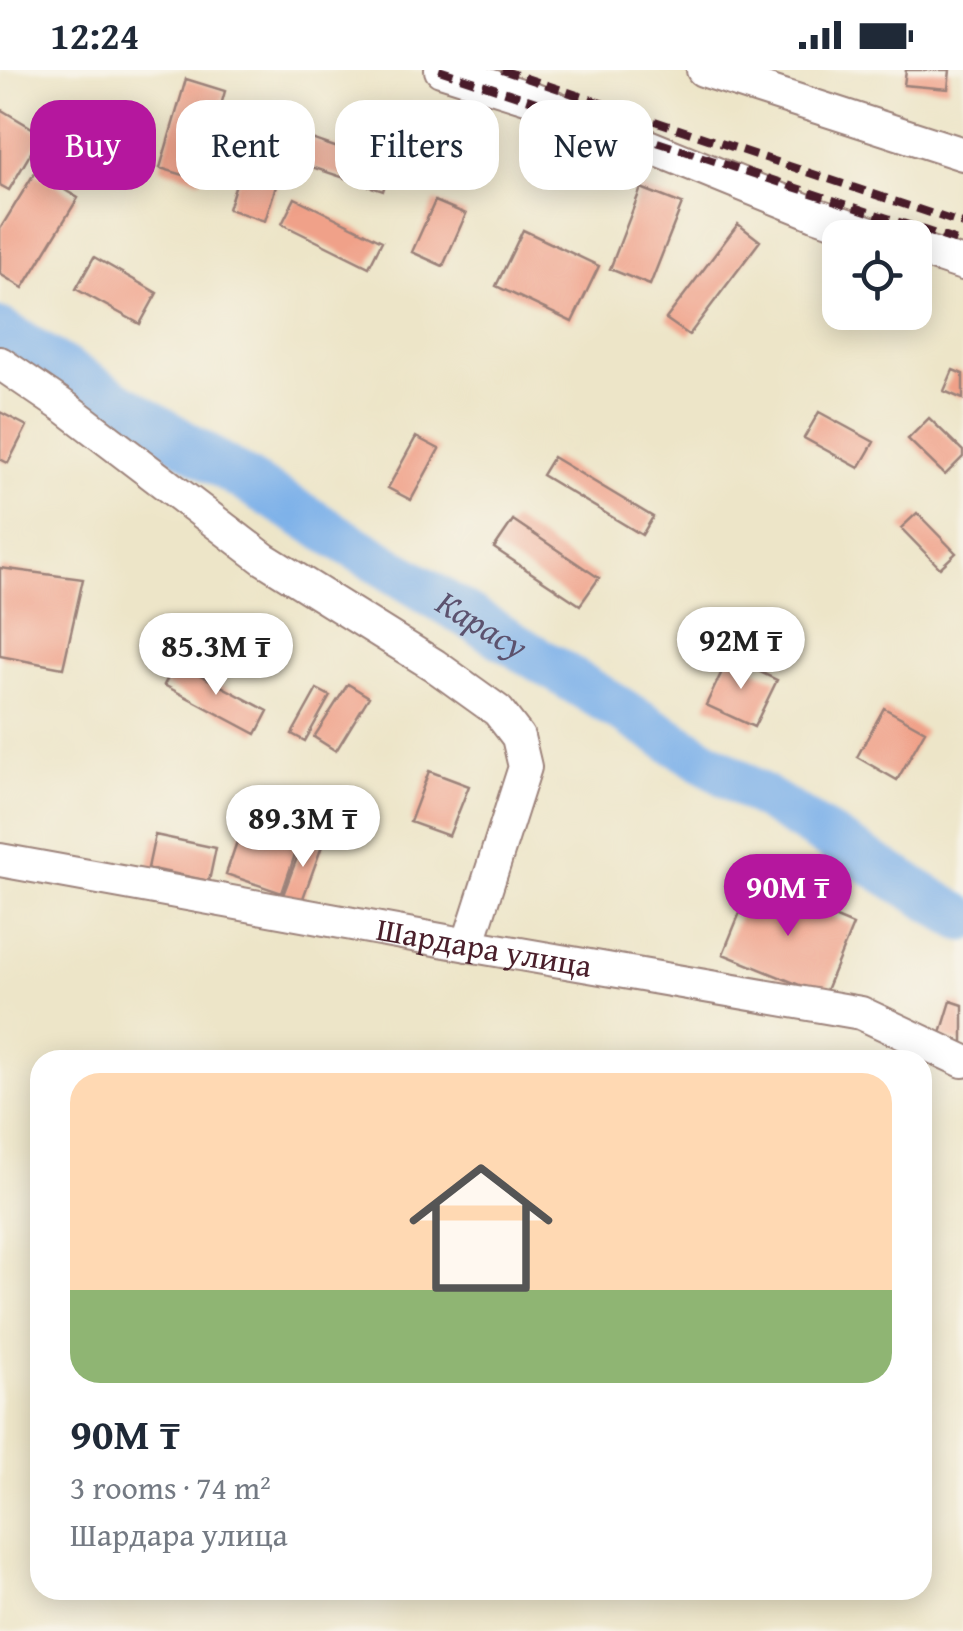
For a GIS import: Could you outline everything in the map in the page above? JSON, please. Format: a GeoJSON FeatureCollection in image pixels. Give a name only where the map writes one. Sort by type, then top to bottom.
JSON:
{"type":"FeatureCollection","features":[{"type":"Feature","properties":{"kind":"street"},"geometry":{"type":"LineString","coordinates":[[441,70],[530,98],[832,220]]}},
{"type":"Feature","properties":{"kind":"street"},"geometry":{"type":"LineString","coordinates":[[703,70],[963,154]]}},
{"type":"Feature","properties":{"kind":"street"},"geometry":{"type":"LineString","coordinates":[[932,254],[963,264]]}},
{"type":"Feature","properties":{"kind":"street"},"geometry":{"type":"LineString","coordinates":[[0,364],[66,408],[264,558],[434,665],[498,711],[518,737],[525,767],[468,945]]}},
{"type":"Feature","properties":{"kind":"street","name":"Шардара улица"},"geometry":{"type":"LineString","coordinates":[[0,860],[862,1013],[963,1061]]}},
{"type":"Feature","properties":{"kind":"building"},"geometry":{"type":"Polygon","coordinates":[[[906,70],[950,70],[948,89],[904,85],[906,70]]]}},
{"type":"Feature","properties":{"kind":"building"},"geometry":{"type":"Polygon","coordinates":[[[186,79],[225,91],[222,100],[180,100],[186,79]]]}},
{"type":"Feature","properties":{"kind":"building"},"geometry":{"type":"Polygon","coordinates":[[[0,109],[30,127],[30,154],[9,190],[0,185],[0,109]]]}},
{"type":"Feature","properties":{"kind":"building"},"geometry":{"type":"Polygon","coordinates":[[[176,113],[176,173],[160,168],[176,113]]]}},
{"type":"Feature","properties":{"kind":"building"},"geometry":{"type":"Polygon","coordinates":[[[315,140],[335,147],[335,175],[315,168],[315,140]]]}},
{"type":"Feature","properties":{"kind":"building"},"geometry":{"type":"Polygon","coordinates":[[[30,180],[30,190],[65,190],[78,198],[23,288],[0,274],[0,229],[30,180]]]}},
{"type":"Feature","properties":{"kind":"building"},"geometry":{"type":"Polygon","coordinates":[[[234,190],[275,190],[265,221],[228,209],[234,190]]]}},
{"type":"Feature","properties":{"kind":"building"},"geometry":{"type":"Polygon","coordinates":[[[640,190],[682,204],[650,285],[610,269],[640,190]]]}},
{"type":"Feature","properties":{"kind":"building"},"geometry":{"type":"Polygon","coordinates":[[[295,198],[382,241],[369,267],[282,224],[295,198]]]}},
{"type":"Feature","properties":{"kind":"building"},"geometry":{"type":"Polygon","coordinates":[[[435,201],[466,214],[443,266],[412,252],[435,201]]]}},
{"type":"Feature","properties":{"kind":"building"},"geometry":{"type":"Polygon","coordinates":[[[738,224],[760,241],[689,335],[666,319],[738,224]]]}},
{"type":"Feature","properties":{"kind":"building"},"geometry":{"type":"Polygon","coordinates":[[[523,230],[599,266],[572,322],[496,286],[523,230]]]}},
{"type":"Feature","properties":{"kind":"building"},"geometry":{"type":"Polygon","coordinates":[[[94,257],[157,293],[140,324],[76,289],[94,257]]]}},
{"type":"Feature","properties":{"kind":"building"},"geometry":{"type":"Polygon","coordinates":[[[953,370],[963,374],[963,399],[944,391],[953,370]]]}},
{"type":"Feature","properties":{"kind":"building"},"geometry":{"type":"Polygon","coordinates":[[[0,412],[27,426],[8,463],[0,459],[0,412]]]}},
{"type":"Feature","properties":{"kind":"building"},"geometry":{"type":"Polygon","coordinates":[[[819,412],[874,442],[859,468],[804,438],[819,412]]]}},
{"type":"Feature","properties":{"kind":"building"},"geometry":{"type":"Polygon","coordinates":[[[929,418],[963,451],[963,457],[945,475],[908,439],[929,418]]]}},
{"type":"Feature","properties":{"kind":"building"},"geometry":{"type":"Polygon","coordinates":[[[416,437],[439,449],[411,500],[388,488],[416,437]]]}},
{"type":"Feature","properties":{"kind":"building"},"geometry":{"type":"Polygon","coordinates":[[[553,457],[653,517],[642,535],[542,475],[553,457]]]}},
{"type":"Feature","properties":{"kind":"building"},"geometry":{"type":"Polygon","coordinates":[[[917,513],[956,553],[940,568],[901,528],[917,513]]]}},
{"type":"Feature","properties":{"kind":"building"},"geometry":{"type":"Polygon","coordinates":[[[513,520],[599,578],[580,605],[494,548],[513,520]]]}},
{"type":"Feature","properties":{"kind":"building"},"geometry":{"type":"Polygon","coordinates":[[[0,568],[83,579],[63,668],[0,656],[0,568]]]}},
{"type":"Feature","properties":{"kind":"building"},"geometry":{"type":"Polygon","coordinates":[[[729,657],[777,680],[754,727],[706,705],[729,657]]]}},
{"type":"Feature","properties":{"kind":"building"},"geometry":{"type":"Polygon","coordinates":[[[176,662],[268,711],[256,734],[164,685],[176,662]]]}},
{"type":"Feature","properties":{"kind":"building"},"geometry":{"type":"Polygon","coordinates":[[[348,684],[369,697],[336,751],[314,737],[348,684]]]}},
{"type":"Feature","properties":{"kind":"building"},"geometry":{"type":"Polygon","coordinates":[[[317,689],[330,696],[305,741],[292,734],[317,689]]]}},
{"type":"Feature","properties":{"kind":"building"},"geometry":{"type":"Polygon","coordinates":[[[884,708],[925,731],[897,780],[857,757],[884,708]]]}},
{"type":"Feature","properties":{"kind":"building"},"geometry":{"type":"Polygon","coordinates":[[[429,771],[469,786],[449,836],[410,822],[429,771]]]}},
{"type":"Feature","properties":{"kind":"building"},"geometry":{"type":"Polygon","coordinates":[[[247,812],[303,831],[282,893],[226,874],[247,812]]]}},
{"type":"Feature","properties":{"kind":"building"},"geometry":{"type":"Polygon","coordinates":[[[155,835],[216,848],[209,881],[148,868],[155,835]]]}},
{"type":"Feature","properties":{"kind":"building"},"geometry":{"type":"Polygon","coordinates":[[[304,839],[322,846],[302,901],[283,895],[304,839]]]}},
{"type":"Feature","properties":{"kind":"building"},"geometry":{"type":"Polygon","coordinates":[[[752,883],[853,925],[824,995],[723,954],[752,883]]]}},
{"type":"Feature","properties":{"kind":"building"},"geometry":{"type":"Polygon","coordinates":[[[951,1001],[963,1005],[963,1044],[940,1037],[951,1001]]]}},
{"type":"Feature","properties":{"kind":"waterway","name":"Карасу"},"geometry":{"type":"LineString","coordinates":[[0,330],[963,919]]}},
{"type":"Feature","properties":{"kind":"railway"},"geometry":{"type":"LineString","coordinates":[[439,70],[963,243]]}},
{"type":"Feature","properties":{"kind":"railway"},"geometry":{"type":"LineString","coordinates":[[502,70],[963,224]]}}]}
